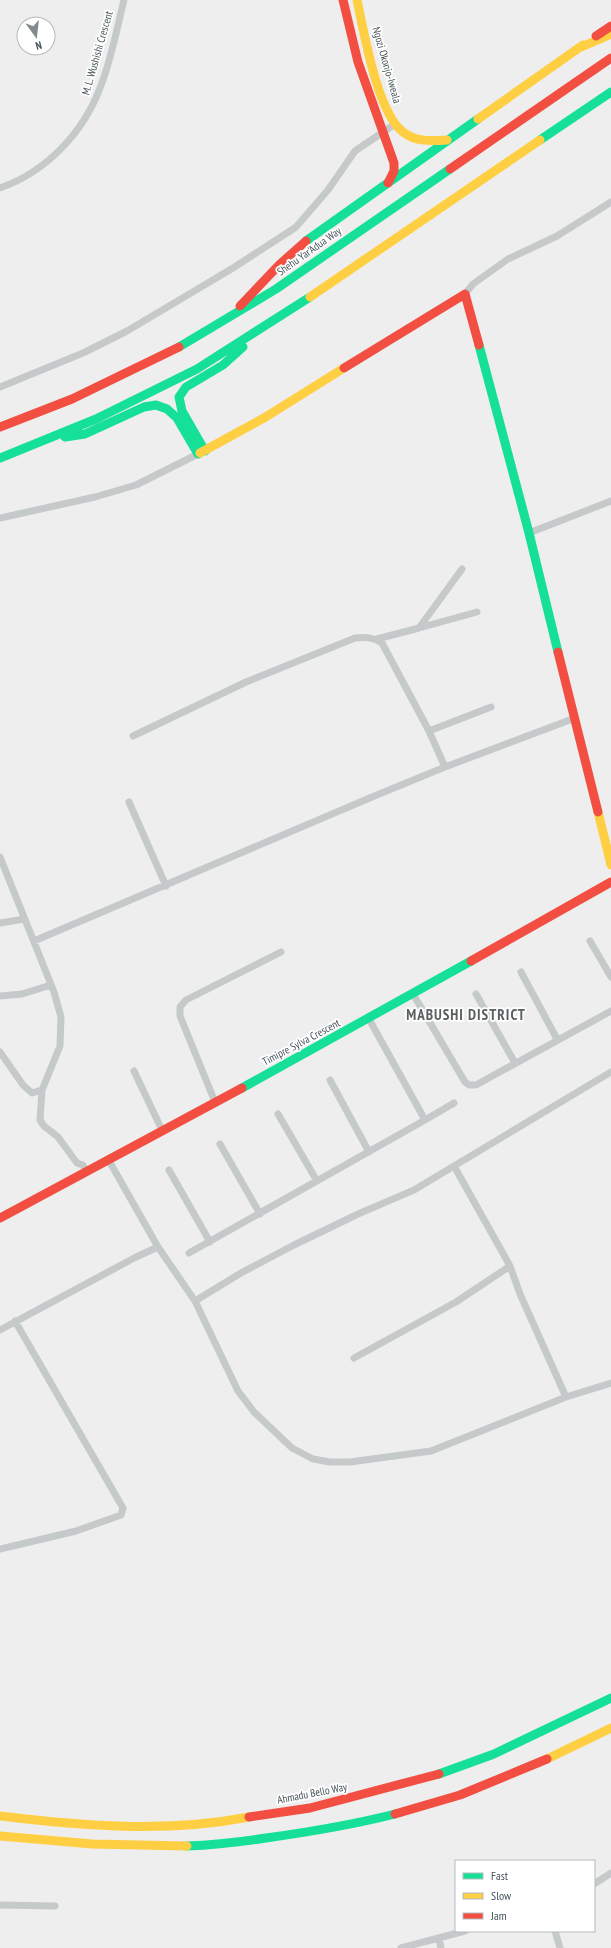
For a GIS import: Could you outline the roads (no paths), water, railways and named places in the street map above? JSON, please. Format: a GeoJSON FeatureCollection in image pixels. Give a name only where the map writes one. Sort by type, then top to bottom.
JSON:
{"type":"FeatureCollection","features":[{"type":"Feature","properties":{"kind":"main road"},"geometry":{"type":"LineString","coordinates":[[343,0],[358,62],[384,131],[394,163],[394,171],[385,186]]}},
{"type":"Feature","properties":{"kind":"main road","name":"Ngozi Okonjo-Iweala"},"geometry":{"type":"LineString","coordinates":[[357,0],[375,72],[386,108],[395,124],[407,135],[418,140],[428,142],[448,139]]}},
{"type":"Feature","properties":{"kind":"main road"},"geometry":{"type":"LineString","coordinates":[[225,321],[279,265],[306,241],[385,186],[448,139],[611,26]]}},
{"type":"Feature","properties":{"kind":"main road"},"geometry":{"type":"LineString","coordinates":[[579,48],[611,34]]}},
{"type":"Feature","properties":{"kind":"main road","name":"Shehu Yar'Adua Way"},"geometry":{"type":"LineString","coordinates":[[0,427],[64,402],[117,378],[225,321],[276,289],[611,58]]}},
{"type":"Feature","properties":{"kind":"main road"},"geometry":{"type":"LineString","coordinates":[[0,458],[96,419],[197,369],[256,332],[611,92]]}},
{"type":"Feature","properties":{"kind":"main road"},"geometry":{"type":"LineString","coordinates":[[202,453],[268,416],[351,362],[451,304],[465,294],[529,533],[611,865]]}},
{"type":"Feature","properties":{"kind":"main road"},"geometry":{"type":"LineString","coordinates":[[202,453],[182,411],[179,397],[182,391],[192,383],[223,364],[239,351],[256,332]]}},
{"type":"Feature","properties":{"kind":"main road"},"geometry":{"type":"LineString","coordinates":[[44,441],[85,434],[144,407],[156,405],[167,409],[177,418],[202,453]]}},
{"type":"Feature","properties":{"kind":"main road","name":"Timipre Sylva Crescent"},"geometry":{"type":"LineString","coordinates":[[0,1218],[369,1019],[611,882]]}},
{"type":"Feature","properties":{"kind":"main road","name":"Ahmadu Bello Way"},"geometry":{"type":"LineString","coordinates":[[0,1816],[59,1823],[150,1827],[220,1823],[276,1812],[310,1808],[424,1779],[494,1754],[611,1698]]}},
{"type":"Feature","properties":{"kind":"main road"},"geometry":{"type":"LineString","coordinates":[[0,1836],[44,1842],[185,1846],[224,1844],[320,1831],[434,1803],[487,1785],[542,1762],[611,1728]]}},
{"type":"Feature","properties":{"kind":"street","name":"M. L. Wushishi Crescent"},"geometry":{"type":"LineString","coordinates":[[0,188],[11,184],[35,171],[63,148],[83,122],[101,87],[124,0]]}},
{"type":"Feature","properties":{"kind":"street"},"geometry":{"type":"LineString","coordinates":[[0,387],[83,353],[127,330],[233,268],[296,227],[328,190],[355,151],[395,124]]}},
{"type":"Feature","properties":{"kind":"street"},"geometry":{"type":"LineString","coordinates":[[465,294],[473,284],[508,259],[544,241],[558,236],[611,202]]}},
{"type":"Feature","properties":{"kind":"street"},"geometry":{"type":"LineString","coordinates":[[0,518],[95,497],[136,485],[202,453]]}},
{"type":"Feature","properties":{"kind":"street"},"geometry":{"type":"LineString","coordinates":[[529,533],[611,501]]}},
{"type":"Feature","properties":{"kind":"street"},"geometry":{"type":"LineString","coordinates":[[419,628],[462,569]]}},
{"type":"Feature","properties":{"kind":"street"},"geometry":{"type":"LineString","coordinates":[[133,736],[246,682],[355,638],[367,637],[377,639],[477,612]]}},
{"type":"Feature","properties":{"kind":"street"},"geometry":{"type":"LineString","coordinates":[[377,639],[382,643],[429,731],[445,767]]}},
{"type":"Feature","properties":{"kind":"street"},"geometry":{"type":"LineString","coordinates":[[429,731],[491,707]]}},
{"type":"Feature","properties":{"kind":"street"},"geometry":{"type":"LineString","coordinates":[[34,941],[445,767],[575,718]]}},
{"type":"Feature","properties":{"kind":"street"},"geometry":{"type":"LineString","coordinates":[[129,802],[166,886]]}},
{"type":"Feature","properties":{"kind":"street"},"geometry":{"type":"LineString","coordinates":[[0,857],[51,985],[61,1017],[62,1034],[54,1063],[42,1090],[40,1120],[44,1126],[58,1137],[77,1163],[83,1165],[86,1171]]}},
{"type":"Feature","properties":{"kind":"street"},"geometry":{"type":"LineString","coordinates":[[0,923],[24,919]]}},
{"type":"Feature","properties":{"kind":"street"},"geometry":{"type":"LineString","coordinates":[[590,941],[611,977]]}},
{"type":"Feature","properties":{"kind":"street"},"geometry":{"type":"LineString","coordinates":[[215,1102],[180,1016],[180,1007],[186,1000],[273,958],[281,952]]}},
{"type":"Feature","properties":{"kind":"street"},"geometry":{"type":"LineString","coordinates":[[521,972],[557,1040]]}},
{"type":"Feature","properties":{"kind":"street"},"geometry":{"type":"LineString","coordinates":[[0,996],[22,994],[51,985]]}},
{"type":"Feature","properties":{"kind":"street"},"geometry":{"type":"LineString","coordinates":[[413,994],[465,1082],[469,1085],[476,1085],[611,1010]]}},
{"type":"Feature","properties":{"kind":"street"},"geometry":{"type":"LineString","coordinates":[[476,994],[515,1064]]}},
{"type":"Feature","properties":{"kind":"street"},"geometry":{"type":"LineString","coordinates":[[369,1019],[425,1120]]}},
{"type":"Feature","properties":{"kind":"street"},"geometry":{"type":"LineString","coordinates":[[0,1052],[23,1085],[32,1093],[42,1090]]}},
{"type":"Feature","properties":{"kind":"street"},"geometry":{"type":"LineString","coordinates":[[134,1071],[162,1130]]}},
{"type":"Feature","properties":{"kind":"street"},"geometry":{"type":"LineString","coordinates":[[195,1301],[294,1245],[358,1214],[414,1190],[611,1072]]}},
{"type":"Feature","properties":{"kind":"street"},"geometry":{"type":"LineString","coordinates":[[330,1080],[369,1152]]}},
{"type":"Feature","properties":{"kind":"street"},"geometry":{"type":"LineString","coordinates":[[190,1253],[454,1103]]}},
{"type":"Feature","properties":{"kind":"street"},"geometry":{"type":"LineString","coordinates":[[278,1114],[317,1181]]}},
{"type":"Feature","properties":{"kind":"street"},"geometry":{"type":"LineString","coordinates":[[220,1144],[260,1214]]}},
{"type":"Feature","properties":{"kind":"street"},"geometry":{"type":"LineString","coordinates":[[108,1159],[158,1247],[195,1301],[238,1391],[254,1412],[292,1448],[313,1459],[330,1462],[350,1462],[431,1451],[566,1397],[611,1383]]}},
{"type":"Feature","properties":{"kind":"street"},"geometry":{"type":"LineString","coordinates":[[454,1166],[510,1266],[520,1294],[566,1397]]}},
{"type":"Feature","properties":{"kind":"street"},"geometry":{"type":"LineString","coordinates":[[169,1170],[210,1242]]}},
{"type":"Feature","properties":{"kind":"street"},"geometry":{"type":"LineString","coordinates":[[0,1330],[158,1247]]}},
{"type":"Feature","properties":{"kind":"street"},"geometry":{"type":"LineString","coordinates":[[354,1358],[456,1302],[510,1266]]}},
{"type":"Feature","properties":{"kind":"street"},"geometry":{"type":"LineString","coordinates":[[0,1549],[103,1523],[121,1515],[123,1508],[15,1321]]}},
{"type":"Feature","properties":{"kind":"street"},"geometry":{"type":"LineString","coordinates":[[595,1883],[611,1873]]}},
{"type":"Feature","properties":{"kind":"street"},"geometry":{"type":"LineString","coordinates":[[0,1905],[55,1906]]}},
{"type":"Feature","properties":{"kind":"street"},"geometry":{"type":"LineString","coordinates":[[401,1948],[461,1932]]}},
{"type":"Feature","properties":{"kind":"street"},"geometry":{"type":"LineString","coordinates":[[555,1932],[560,1948]]}},
{"type":"Feature","properties":{"kind":"street"},"geometry":{"type":"LineString","coordinates":[[438,1938],[441,1948]]}},
{"type":"Feature","properties":{"kind":"district","name":"MABUSHI DISTRICT"},"geometry":{"type":"Point","coordinates":[466,1015]}}]}
